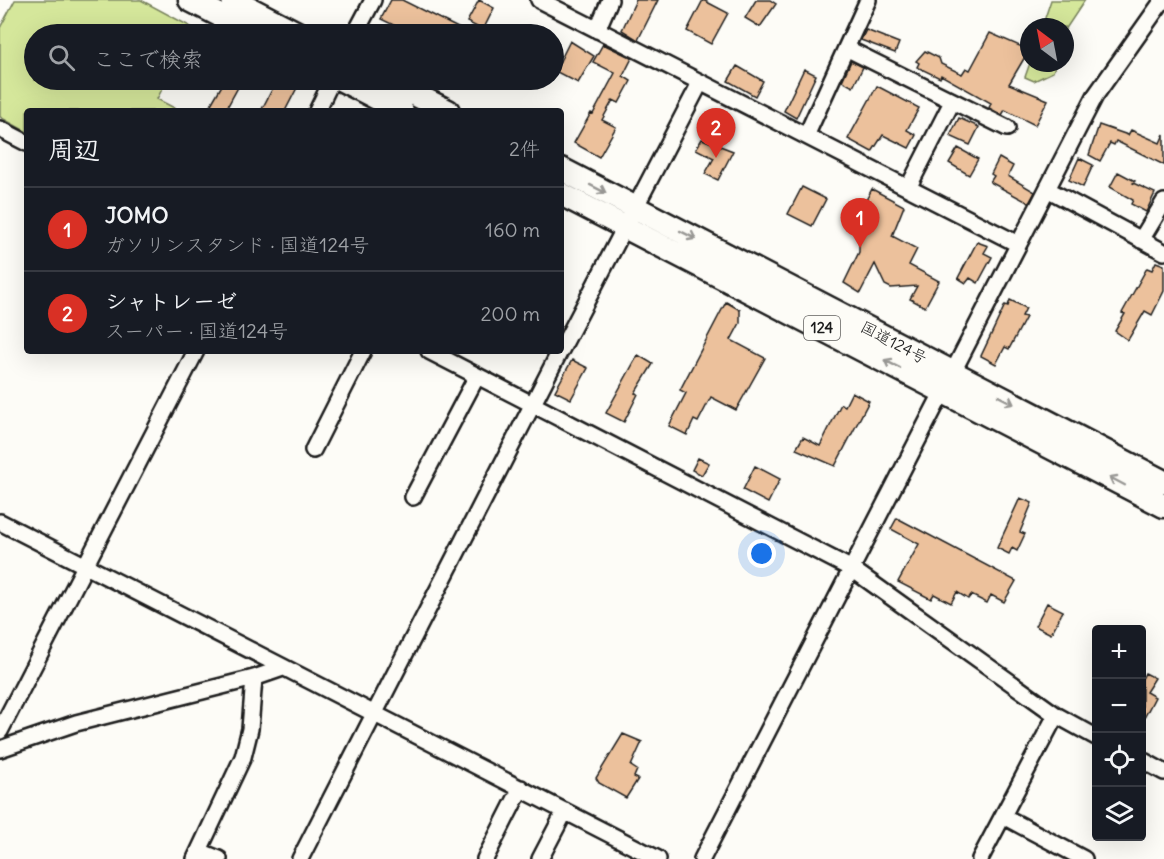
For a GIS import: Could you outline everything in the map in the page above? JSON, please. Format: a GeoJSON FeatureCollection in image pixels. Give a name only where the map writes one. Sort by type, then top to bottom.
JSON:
{"type":"FeatureCollection","features":[{"type":"Feature","properties":{"kind":"highway"},"geometry":{"type":"LineString","coordinates":[[190,0],[237,24]]}},
{"type":"Feature","properties":{"kind":"highway"},"geometry":{"type":"LineString","coordinates":[[233,0],[280,24]]}},
{"type":"Feature","properties":{"kind":"highway"},"geometry":{"type":"LineString","coordinates":[[361,90],[396,108]]}},
{"type":"Feature","properties":{"kind":"highway"},"geometry":{"type":"LineString","coordinates":[[406,90],[441,108]]}},
{"type":"Feature","properties":{"kind":"highway","name":"国道124号"},"geometry":{"type":"LineString","coordinates":[[564,171],[636,208],[949,382],[1164,506]]}},
{"type":"Feature","properties":{"kind":"highway","name":"国道124号"},"geometry":{"type":"LineString","coordinates":[[564,196],[949,382],[1164,482]]}},
{"type":"Feature","properties":{"kind":"street"},"geometry":{"type":"LineString","coordinates":[[360,24],[373,0]]}},
{"type":"Feature","properties":{"kind":"street"},"geometry":{"type":"LineString","coordinates":[[539,0],[1018,244]]}},
{"type":"Feature","properties":{"kind":"street"},"geometry":{"type":"LineString","coordinates":[[597,30],[610,0]]}},
{"type":"Feature","properties":{"kind":"street"},"geometry":{"type":"LineString","coordinates":[[806,136],[868,0]]}},
{"type":"Feature","properties":{"kind":"street"},"geometry":{"type":"LineString","coordinates":[[702,859],[1095,96],[1163,0]]}},
{"type":"Feature","properties":{"kind":"street"},"geometry":{"type":"LineString","coordinates":[[846,48],[1007,128]]}},
{"type":"Feature","properties":{"kind":"street"},"geometry":{"type":"LineString","coordinates":[[564,344],[700,83]]}},
{"type":"Feature","properties":{"kind":"street"},"geometry":{"type":"LineString","coordinates":[[318,108],[327,90]]}},
{"type":"Feature","properties":{"kind":"street"},"geometry":{"type":"LineString","coordinates":[[908,188],[952,102]]}},
{"type":"Feature","properties":{"kind":"street"},"geometry":{"type":"LineString","coordinates":[[0,129],[24,141]]}},
{"type":"Feature","properties":{"kind":"street"},"geometry":{"type":"LineString","coordinates":[[1047,189],[1164,252]]}},
{"type":"Feature","properties":{"kind":"street"},"geometry":{"type":"LineString","coordinates":[[1141,240],[1164,202]]}},
{"type":"Feature","properties":{"kind":"street"},"geometry":{"type":"LineString","coordinates":[[0,731],[194,354]]}},
{"type":"Feature","properties":{"kind":"street"},"geometry":{"type":"LineString","coordinates":[[313,450],[361,354]]}},
{"type":"Feature","properties":{"kind":"street"},"geometry":{"type":"LineString","coordinates":[[435,354],[852,569],[1056,715],[1092,735]]}},
{"type":"Feature","properties":{"kind":"street"},"geometry":{"type":"LineString","coordinates":[[305,857],[374,712],[559,354]]}},
{"type":"Feature","properties":{"kind":"street"},"geometry":{"type":"LineString","coordinates":[[413,497],[477,376]]}},
{"type":"Feature","properties":{"kind":"street"},"geometry":{"type":"LineString","coordinates":[[0,522],[87,564],[283,668],[374,712],[658,859]]}},
{"type":"Feature","properties":{"kind":"street"},"geometry":{"type":"LineString","coordinates":[[0,748],[76,723],[254,678],[283,668]]}},
{"type":"Feature","properties":{"kind":"street"},"geometry":{"type":"LineString","coordinates":[[219,859],[197,855],[243,757],[250,729],[254,678]]}},
{"type":"Feature","properties":{"kind":"street"},"geometry":{"type":"LineString","coordinates":[[980,859],[1056,715]]}},
{"type":"Feature","properties":{"kind":"street"},"geometry":{"type":"LineString","coordinates":[[1146,762],[1164,772]]}},
{"type":"Feature","properties":{"kind":"street"},"geometry":{"type":"LineString","coordinates":[[484,859],[521,788]]}},
{"type":"Feature","properties":{"kind":"street"},"geometry":{"type":"LineString","coordinates":[[540,859],[565,811]]}},
{"type":"Feature","properties":{"kind":"street"},"geometry":{"type":"LineString","coordinates":[[1003,816],[1084,859]]}},
{"type":"Feature","properties":{"kind":"green space"},"geometry":{"type":"Polygon","coordinates":[[[15,0],[141,0],[186,24],[24,24],[24,90],[162,90],[157,99],[174,108],[24,108],[24,130],[0,117],[0,28],[15,0]]]}},
{"type":"Feature","properties":{"kind":"green space"},"geometry":{"type":"Polygon","coordinates":[[[1051,0],[1085,0],[1073,18],[1045,18],[1051,0]]]}},
{"type":"Feature","properties":{"kind":"green space"},"geometry":{"type":"Polygon","coordinates":[[[1027,72],[1053,72],[1034,81],[1025,77],[1027,72]]]}},
{"type":"Feature","properties":{"kind":"building"},"geometry":{"type":"Polygon","coordinates":[[[391,0],[402,0],[450,24],[391,24],[381,19],[391,0]]]}},
{"type":"Feature","properties":{"kind":"building"},"geometry":{"type":"Polygon","coordinates":[[[479,0],[494,8],[486,24],[467,22],[479,0]]]}},
{"type":"Feature","properties":{"kind":"building"},"geometry":{"type":"Polygon","coordinates":[[[636,0],[658,0],[638,40],[622,30],[636,0]]]}},
{"type":"Feature","properties":{"kind":"building"},"geometry":{"type":"Polygon","coordinates":[[[703,0],[728,13],[711,44],[687,31],[703,0]]]}},
{"type":"Feature","properties":{"kind":"building"},"geometry":{"type":"Polygon","coordinates":[[[756,0],[770,0],[776,4],[760,27],[745,18],[756,0]]]}},
{"type":"Feature","properties":{"kind":"building"},"geometry":{"type":"Polygon","coordinates":[[[866,30],[899,43],[895,53],[861,40],[866,30]]]}},
{"type":"Feature","properties":{"kind":"building"},"geometry":{"type":"Polygon","coordinates":[[[990,33],[1020,46],[1020,65],[1009,84],[1048,100],[1035,125],[1005,110],[1002,115],[989,108],[991,103],[941,75],[940,78],[917,67],[919,63],[916,61],[925,51],[939,58],[941,64],[962,74],[966,68],[970,70],[990,33]]]}},
{"type":"Feature","properties":{"kind":"building"},"geometry":{"type":"Polygon","coordinates":[[[570,41],[594,56],[578,83],[564,76],[564,53],[570,41]]]}},
{"type":"Feature","properties":{"kind":"building"},"geometry":{"type":"Polygon","coordinates":[[[603,44],[632,58],[623,76],[631,81],[619,103],[613,100],[602,120],[616,127],[599,157],[574,143],[615,73],[593,62],[603,44]]]}},
{"type":"Feature","properties":{"kind":"building"},"geometry":{"type":"Polygon","coordinates":[[[851,61],[863,67],[853,87],[842,81],[851,61]]]}},
{"type":"Feature","properties":{"kind":"building"},"geometry":{"type":"Polygon","coordinates":[[[737,66],[763,81],[755,96],[728,81],[737,66]]]}},
{"type":"Feature","properties":{"kind":"building"},"geometry":{"type":"Polygon","coordinates":[[[804,69],[816,75],[796,118],[784,111],[804,69]]]}},
{"type":"Feature","properties":{"kind":"building"},"geometry":{"type":"Polygon","coordinates":[[[877,86],[919,108],[907,130],[916,135],[909,148],[883,135],[872,152],[848,139],[877,86]]]}},
{"type":"Feature","properties":{"kind":"building"},"geometry":{"type":"Polygon","coordinates":[[[219,90],[237,90],[227,108],[209,108],[219,90]]]}},
{"type":"Feature","properties":{"kind":"building"},"geometry":{"type":"Polygon","coordinates":[[[272,90],[296,90],[287,108],[263,108],[272,90]]]}},
{"type":"Feature","properties":{"kind":"building"},"geometry":{"type":"Polygon","coordinates":[[[959,118],[979,127],[970,145],[950,136],[959,118]]]}},
{"type":"Feature","properties":{"kind":"building"},"geometry":{"type":"Polygon","coordinates":[[[1099,125],[1128,135],[1131,130],[1160,143],[1164,134],[1164,165],[1116,141],[1114,145],[1110,143],[1100,161],[1089,155],[1099,125]]]}},
{"type":"Feature","properties":{"kind":"building"},"geometry":{"type":"Polygon","coordinates":[[[702,139],[733,151],[718,180],[705,174],[714,158],[696,149],[702,139]]]}},
{"type":"Feature","properties":{"kind":"building"},"geometry":{"type":"Polygon","coordinates":[[[958,148],[978,159],[969,175],[949,163],[958,148]]]}},
{"type":"Feature","properties":{"kind":"building"},"geometry":{"type":"Polygon","coordinates":[[[999,158],[1013,166],[1008,176],[1035,192],[1029,203],[990,182],[994,176],[991,174],[999,158]]]}},
{"type":"Feature","properties":{"kind":"building"},"geometry":{"type":"Polygon","coordinates":[[[1079,158],[1093,165],[1083,187],[1069,180],[1079,158]]]}},
{"type":"Feature","properties":{"kind":"building"},"geometry":{"type":"Polygon","coordinates":[[[1118,172],[1135,181],[1133,183],[1155,193],[1146,212],[1131,204],[1133,200],[1110,187],[1118,172]]]}},
{"type":"Feature","properties":{"kind":"building"},"geometry":{"type":"Polygon","coordinates":[[[802,187],[826,199],[812,226],[788,214],[802,187]]]}},
{"type":"Feature","properties":{"kind":"building"},"geometry":{"type":"Polygon","coordinates":[[[872,189],[904,206],[892,236],[917,249],[909,265],[939,281],[925,307],[910,299],[917,286],[891,288],[885,285],[875,264],[860,293],[844,283],[859,252],[859,239],[851,228],[872,189]]]}},
{"type":"Feature","properties":{"kind":"building"},"geometry":{"type":"Polygon","coordinates":[[[977,242],[988,246],[984,253],[992,257],[978,283],[970,278],[966,283],[958,278],[977,242]]]}},
{"type":"Feature","properties":{"kind":"building"},"geometry":{"type":"Polygon","coordinates":[[[1156,262],[1164,265],[1164,291],[1152,315],[1145,311],[1128,340],[1115,331],[1125,314],[1122,313],[1147,268],[1152,270],[1156,262]]]}},
{"type":"Feature","properties":{"kind":"building"},"geometry":{"type":"Polygon","coordinates":[[[1010,300],[1026,308],[1022,316],[1026,317],[1009,349],[1005,347],[996,364],[981,356],[1005,305],[1008,306],[1010,300]]]}},
{"type":"Feature","properties":{"kind":"building"},"geometry":{"type":"Polygon","coordinates":[[[726,302],[740,310],[740,323],[731,340],[765,358],[736,410],[711,397],[698,422],[694,420],[687,435],[669,426],[686,393],[680,390],[726,302]]]}},
{"type":"Feature","properties":{"kind":"building"},"geometry":{"type":"Polygon","coordinates":[[[638,355],[653,364],[635,393],[638,394],[624,422],[606,413],[638,355]]]}},
{"type":"Feature","properties":{"kind":"building"},"geometry":{"type":"Polygon","coordinates":[[[572,360],[588,368],[571,399],[555,391],[572,360]]]}},
{"type":"Feature","properties":{"kind":"building"},"geometry":{"type":"Polygon","coordinates":[[[852,392],[869,401],[835,466],[796,449],[803,437],[820,446],[841,404],[845,406],[852,392]]]}},
{"type":"Feature","properties":{"kind":"building"},"geometry":{"type":"Polygon","coordinates":[[[698,458],[709,463],[702,475],[692,470],[698,458]]]}},
{"type":"Feature","properties":{"kind":"building"},"geometry":{"type":"Polygon","coordinates":[[[755,466],[780,479],[768,503],[743,490],[755,466]]]}},
{"type":"Feature","properties":{"kind":"building"},"geometry":{"type":"Polygon","coordinates":[[[1020,498],[1032,503],[1020,532],[1025,534],[1017,551],[1012,548],[1009,554],[997,548],[1020,498]]]}},
{"type":"Feature","properties":{"kind":"building"},"geometry":{"type":"Polygon","coordinates":[[[897,518],[1016,581],[1004,602],[991,595],[987,603],[971,595],[968,599],[957,592],[951,603],[934,594],[931,599],[898,582],[919,544],[891,529],[897,518]]]}},
{"type":"Feature","properties":{"kind":"building"},"geometry":{"type":"Polygon","coordinates":[[[1047,603],[1063,611],[1051,634],[1035,626],[1047,603]]]}},
{"type":"Feature","properties":{"kind":"building"},"geometry":{"type":"Polygon","coordinates":[[[1146,674],[1155,678],[1146,692],[1146,674]]]}},
{"type":"Feature","properties":{"kind":"building"},"geometry":{"type":"Polygon","coordinates":[[[1146,692],[1155,697],[1146,714],[1146,692]]]}},
{"type":"Feature","properties":{"kind":"building"},"geometry":{"type":"Polygon","coordinates":[[[623,734],[642,742],[631,766],[637,770],[634,777],[638,779],[626,798],[599,783],[596,778],[623,734]]]}},
{"type":"Feature","properties":{"kind":"place","name":"シャトレーゼ"},"geometry":{"type":"Point","coordinates":[716,158]}},
{"type":"Feature","properties":{"kind":"place","name":"JOMO"},"geometry":{"type":"Point","coordinates":[860,248]}}]}
